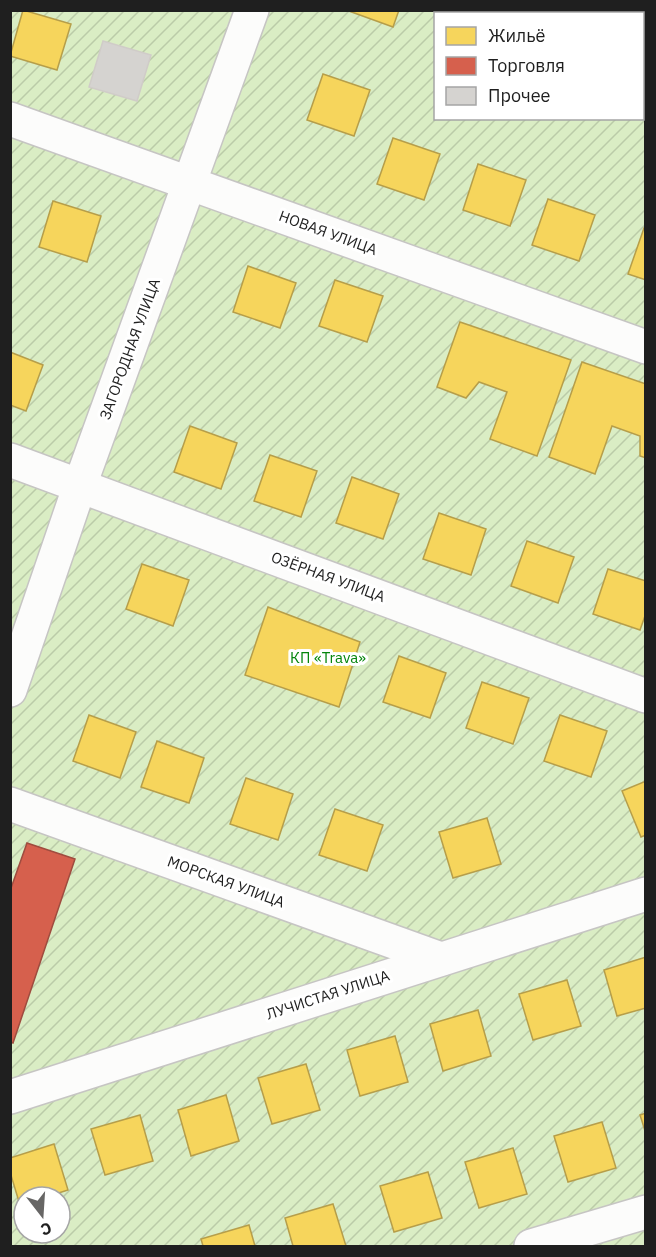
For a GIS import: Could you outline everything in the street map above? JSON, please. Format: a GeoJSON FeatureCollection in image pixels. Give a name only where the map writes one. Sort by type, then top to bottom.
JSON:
{"type":"FeatureCollection","features":[{"type":"Feature","properties":{"kind":"street","name":"ЗАГОРОДНАЯ УЛИЦА"},"geometry":{"type":"LineString","coordinates":[[10,690],[80,484],[252,10]]}},
{"type":"Feature","properties":{"kind":"street","name":"НОВАЯ УЛИЦА"},"geometry":{"type":"LineString","coordinates":[[10,119],[645,346]]}},
{"type":"Feature","properties":{"kind":"street","name":"ОЗЁРНАЯ УЛИЦА"},"geometry":{"type":"LineString","coordinates":[[10,460],[80,484],[645,696]]}},
{"type":"Feature","properties":{"kind":"street","name":"МОРСКАЯ УЛИЦА"},"geometry":{"type":"LineString","coordinates":[[10,804],[441,959]]}},
{"type":"Feature","properties":{"kind":"street","name":"ЛУЧИСТАЯ УЛИЦА"},"geometry":{"type":"LineString","coordinates":[[10,1097],[645,894]]}},
{"type":"Feature","properties":{"kind":"street"},"geometry":{"type":"LineString","coordinates":[[531,1246],[645,1212]]}},
{"type":"Feature","properties":{"kind":"green space","name":"КП «Trava»"},"geometry":{"type":"Polygon","coordinates":[[[11,11],[645,11],[645,1246],[11,1246],[11,11]]]}},
{"type":"Feature","properties":{"kind":"building: Жильё"},"geometry":{"type":"Polygon","coordinates":[[[23,10],[71,24],[57,70],[10,56],[23,10]]]}},
{"type":"Feature","properties":{"kind":"building: Жильё"},"geometry":{"type":"Polygon","coordinates":[[[346,10],[399,10],[393,27],[346,10]]]}},
{"type":"Feature","properties":{"kind":"building: Жильё"},"geometry":{"type":"Polygon","coordinates":[[[442,10],[495,10],[494,12],[442,12],[442,10]]]}},
{"type":"Feature","properties":{"kind":"building: Жильё"},"geometry":{"type":"Polygon","coordinates":[[[545,10],[583,10],[582,12],[544,12],[545,10]]]}},
{"type":"Feature","properties":{"kind":"building: Жильё"},"geometry":{"type":"Polygon","coordinates":[[[644,66],[646,67],[646,119],[644,118],[644,66]]]}},
{"type":"Feature","properties":{"kind":"building: Жильё"},"geometry":{"type":"Polygon","coordinates":[[[323,74],[370,90],[354,136],[307,120],[323,74]]]}},
{"type":"Feature","properties":{"kind":"building: Жильё"},"geometry":{"type":"Polygon","coordinates":[[[393,138],[440,154],[424,200],[377,184],[393,138]]]}},
{"type":"Feature","properties":{"kind":"building: Жильё"},"geometry":{"type":"Polygon","coordinates":[[[478,164],[526,180],[510,226],[463,210],[478,164]]]}},
{"type":"Feature","properties":{"kind":"building: Жильё"},"geometry":{"type":"Polygon","coordinates":[[[548,199],[595,215],[579,261],[532,245],[548,199]]]}},
{"type":"Feature","properties":{"kind":"building: Жильё"},"geometry":{"type":"Polygon","coordinates":[[[53,201],[101,216],[87,262],[39,247],[53,201]]]}},
{"type":"Feature","properties":{"kind":"building: Жильё"},"geometry":{"type":"Polygon","coordinates":[[[644,228],[646,228],[646,280],[628,274],[644,228]]]}},
{"type":"Feature","properties":{"kind":"building: Жильё"},"geometry":{"type":"Polygon","coordinates":[[[248,266],[296,283],[280,328],[233,312],[248,266]]]}},
{"type":"Feature","properties":{"kind":"building: Жильё"},"geometry":{"type":"Polygon","coordinates":[[[335,280],[383,296],[367,342],[319,326],[335,280]]]}},
{"type":"Feature","properties":{"kind":"building: Жильё"},"geometry":{"type":"Polygon","coordinates":[[[460,322],[571,360],[537,456],[490,439],[507,392],[479,382],[466,398],[437,387],[460,322]]]}},
{"type":"Feature","properties":{"kind":"building: Жильё"},"geometry":{"type":"Polygon","coordinates":[[[10,352],[43,365],[26,411],[10,405],[10,352]]]}},
{"type":"Feature","properties":{"kind":"building: Жильё"},"geometry":{"type":"Polygon","coordinates":[[[582,362],[646,384],[646,458],[640,456],[640,436],[612,426],[595,474],[549,457],[582,362]]]}},
{"type":"Feature","properties":{"kind":"building: Жильё"},"geometry":{"type":"Polygon","coordinates":[[[190,426],[237,443],[221,489],[174,472],[190,426]]]}},
{"type":"Feature","properties":{"kind":"building: Жильё"},"geometry":{"type":"Polygon","coordinates":[[[270,455],[317,471],[301,517],[254,501],[270,455]]]}},
{"type":"Feature","properties":{"kind":"building: Жильё"},"geometry":{"type":"Polygon","coordinates":[[[352,477],[399,494],[383,539],[336,523],[352,477]]]}},
{"type":"Feature","properties":{"kind":"building: Жильё"},"geometry":{"type":"Polygon","coordinates":[[[439,513],[486,529],[471,575],[423,559],[439,513]]]}},
{"type":"Feature","properties":{"kind":"building: Жильё"},"geometry":{"type":"Polygon","coordinates":[[[527,541],[574,557],[558,603],[511,586],[527,541]]]}},
{"type":"Feature","properties":{"kind":"building: Жильё"},"geometry":{"type":"Polygon","coordinates":[[[142,564],[189,580],[173,626],[126,609],[142,564]]]}},
{"type":"Feature","properties":{"kind":"building: Жильё"},"geometry":{"type":"Polygon","coordinates":[[[608,569],[646,581],[646,613],[640,630],[593,614],[608,569]]]}},
{"type":"Feature","properties":{"kind":"building: Жильё"},"geometry":{"type":"Polygon","coordinates":[[[268,607],[360,642],[339,707],[245,675],[268,607]]]}},
{"type":"Feature","properties":{"kind":"building: Жильё"},"geometry":{"type":"Polygon","coordinates":[[[399,656],[446,673],[430,718],[383,702],[399,656]]]}},
{"type":"Feature","properties":{"kind":"building: Жильё"},"geometry":{"type":"Polygon","coordinates":[[[482,682],[529,698],[513,744],[466,728],[482,682]]]}},
{"type":"Feature","properties":{"kind":"building: Жильё"},"geometry":{"type":"Polygon","coordinates":[[[89,715],[136,732],[120,778],[73,761],[89,715]]]}},
{"type":"Feature","properties":{"kind":"building: Жильё"},"geometry":{"type":"Polygon","coordinates":[[[560,715],[607,731],[591,777],[544,761],[560,715]]]}},
{"type":"Feature","properties":{"kind":"building: Жильё"},"geometry":{"type":"Polygon","coordinates":[[[157,741],[204,758],[189,803],[141,787],[157,741]]]}},
{"type":"Feature","properties":{"kind":"building: Жильё"},"geometry":{"type":"Polygon","coordinates":[[[246,778],[293,794],[278,840],[230,824],[246,778]]]}},
{"type":"Feature","properties":{"kind":"building: Жильё"},"geometry":{"type":"Polygon","coordinates":[[[646,781],[646,835],[641,837],[622,791],[646,781]]]}},
{"type":"Feature","properties":{"kind":"building: Жильё"},"geometry":{"type":"Polygon","coordinates":[[[335,809],[383,825],[367,871],[319,855],[335,809]]]}},
{"type":"Feature","properties":{"kind":"building: Жильё"},"geometry":{"type":"Polygon","coordinates":[[[487,818],[501,864],[453,878],[439,832],[487,818]]]}},
{"type":"Feature","properties":{"kind":"building: Жильё"},"geometry":{"type":"Polygon","coordinates":[[[646,957],[646,1008],[617,1016],[604,970],[646,957]]]}},
{"type":"Feature","properties":{"kind":"building: Жильё"},"geometry":{"type":"Polygon","coordinates":[[[567,980],[581,1026],[533,1040],[519,994],[567,980]]]}},
{"type":"Feature","properties":{"kind":"building: Жильё"},"geometry":{"type":"Polygon","coordinates":[[[478,1010],[491,1056],[443,1071],[430,1024],[478,1010]]]}},
{"type":"Feature","properties":{"kind":"building: Жильё"},"geometry":{"type":"Polygon","coordinates":[[[395,1036],[408,1082],[360,1096],[347,1050],[395,1036]]]}},
{"type":"Feature","properties":{"kind":"building: Жильё"},"geometry":{"type":"Polygon","coordinates":[[[306,1064],[320,1110],[272,1124],[258,1078],[306,1064]]]}},
{"type":"Feature","properties":{"kind":"building: Жильё"},"geometry":{"type":"Polygon","coordinates":[[[226,1095],[239,1141],[191,1156],[178,1110],[226,1095]]]}},
{"type":"Feature","properties":{"kind":"building: Жильё"},"geometry":{"type":"Polygon","coordinates":[[[646,1113],[646,1134],[640,1115],[646,1113]]]}},
{"type":"Feature","properties":{"kind":"building: Жильё"},"geometry":{"type":"Polygon","coordinates":[[[140,1115],[153,1161],[105,1175],[91,1129],[140,1115]]]}},
{"type":"Feature","properties":{"kind":"building: Жильё"},"geometry":{"type":"Polygon","coordinates":[[[602,1122],[616,1168],[568,1182],[554,1136],[602,1122]]]}},
{"type":"Feature","properties":{"kind":"building: Жильё"},"geometry":{"type":"Polygon","coordinates":[[[54,1144],[66,1185],[14,1185],[10,1172],[10,1158],[54,1144]]]}},
{"type":"Feature","properties":{"kind":"building: Жильё"},"geometry":{"type":"Polygon","coordinates":[[[513,1148],[527,1194],[479,1208],[465,1162],[513,1148]]]}},
{"type":"Feature","properties":{"kind":"building: Жильё"},"geometry":{"type":"Polygon","coordinates":[[[428,1172],[442,1218],[394,1232],[380,1186],[428,1172]]]}},
{"type":"Feature","properties":{"kind":"building: Жильё"},"geometry":{"type":"Polygon","coordinates":[[[333,1204],[346,1246],[293,1246],[285,1218],[333,1204]]]}},
{"type":"Feature","properties":{"kind":"building: Жильё"},"geometry":{"type":"Polygon","coordinates":[[[249,1225],[255,1246],[203,1246],[201,1239],[249,1225]]]}},
{"type":"Feature","properties":{"kind":"building: Торговля"},"geometry":{"type":"Polygon","coordinates":[[[27,843],[75,859],[13,1043],[10,1042],[10,891],[27,843]]]}},
{"type":"Feature","properties":{"kind":"building: Прочее"},"geometry":{"type":"Polygon","coordinates":[[[103,41],[151,55],[137,101],[89,87],[103,41]]]}}]}
